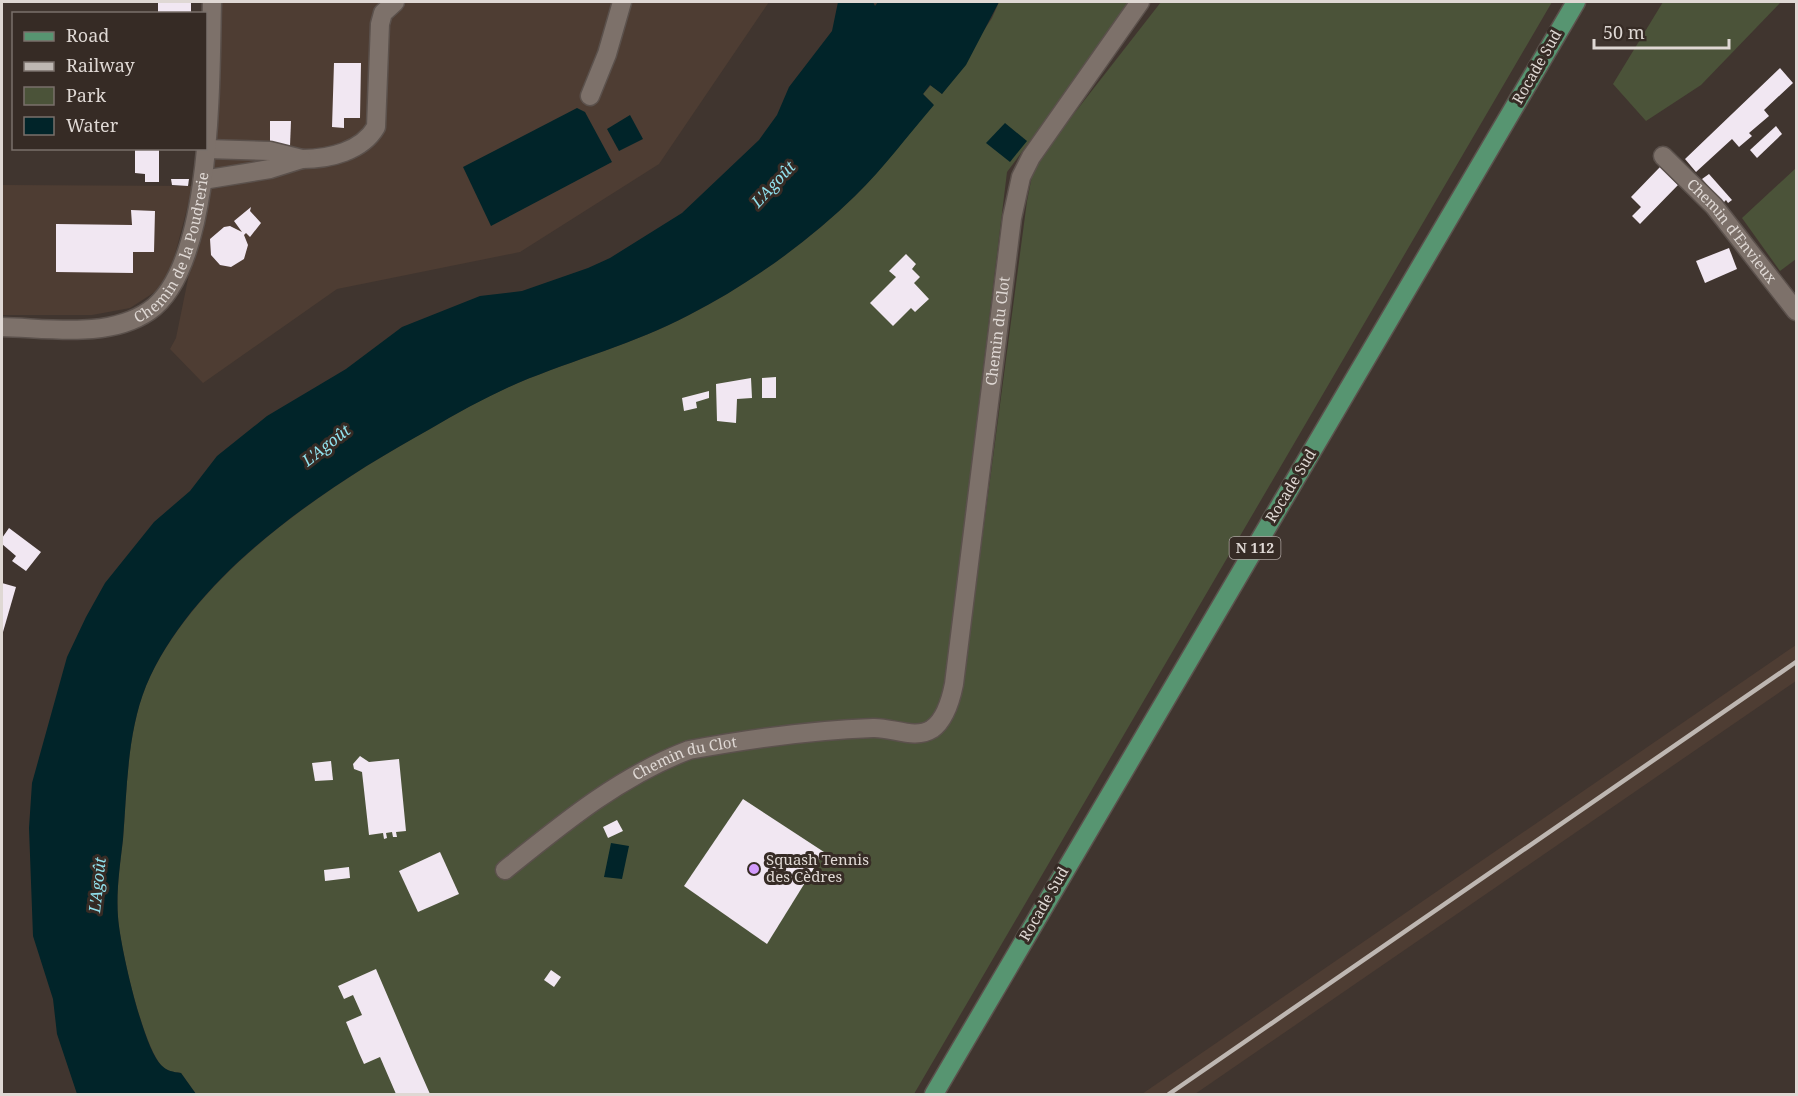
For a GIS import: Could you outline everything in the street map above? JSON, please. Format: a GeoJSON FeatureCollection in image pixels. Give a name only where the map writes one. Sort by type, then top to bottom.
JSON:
{"type":"FeatureCollection","features":[{"type":"Feature","properties":{"kind":"main road","name":"Rocade Sud"},"geometry":{"type":"LineString","coordinates":[[934,1095],[1576,2]]}},
{"type":"Feature","properties":{"kind":"street","name":"Chemin de la Poudrerie"},"geometry":{"type":"LineString","coordinates":[[207,149],[212,2]]}},
{"type":"Feature","properties":{"kind":"street"},"geometry":{"type":"LineString","coordinates":[[203,180],[270,168],[302,159],[320,158],[355,148],[370,137],[376,127],[380,24],[383,13],[395,2]]}},
{"type":"Feature","properties":{"kind":"street"},"geometry":{"type":"LineString","coordinates":[[590,96],[607,54],[622,2]]}},
{"type":"Feature","properties":{"kind":"street","name":"Chemin du Clot"},"geometry":{"type":"LineString","coordinates":[[505,870],[590,804],[671,757],[689,750],[852,729],[895,729],[925,721],[951,698],[1012,218],[1021,177],[1070,99],[1140,2]]}},
{"type":"Feature","properties":{"kind":"street"},"geometry":{"type":"LineString","coordinates":[[207,149],[270,151],[302,159]]}},
{"type":"Feature","properties":{"kind":"street","name":"Chemin de la Poudrerie"},"geometry":{"type":"LineString","coordinates":[[2,327],[99,329],[124,322],[149,311],[168,293],[181,269],[203,180],[207,150]]}},
{"type":"Feature","properties":{"kind":"street","name":"Chemin d'Envieux"},"geometry":{"type":"LineString","coordinates":[[1663,156],[1714,206],[1797,311]]}},
{"type":"Feature","properties":{"kind":"shaded area"},"geometry":{"type":"Polygon","coordinates":[[[211,2],[769,2],[659,164],[520,252],[337,289],[203,383],[170,349],[176,338],[207,186],[211,2]]]}},
{"type":"Feature","properties":{"kind":"shaded area"},"geometry":{"type":"Polygon","coordinates":[[[2,185],[193,186],[173,262],[161,288],[130,308],[92,315],[2,315],[2,185]]]}},
{"type":"Feature","properties":{"kind":"shaded area"},"geometry":{"type":"Polygon","coordinates":[[[1796,645],[1796,681],[1195,1094],[1142,1094],[1796,645]]]}},
{"type":"Feature","properties":{"kind":"green space"},"geometry":{"type":"Polygon","coordinates":[[[999,2],[1133,2],[1007,172],[947,665],[962,691],[1027,201],[1033,171],[1055,138],[1161,2],[1552,2],[914,1094],[196,1094],[181,1073],[170,1071],[162,1066],[147,1039],[128,972],[118,917],[118,888],[131,742],[146,686],[168,645],[196,607],[230,570],[267,537],[349,477],[495,393],[539,374],[626,343],[689,315],[734,290],[797,246],[855,196],[896,151],[933,104],[923,94],[931,85],[942,94],[992,18],[999,2]]]}},
{"type":"Feature","properties":{"kind":"green space"},"geometry":{"type":"Polygon","coordinates":[[[1663,2],[1781,2],[1701,85],[1646,121],[1613,84],[1663,2]]]}},
{"type":"Feature","properties":{"kind":"green space"},"geometry":{"type":"Polygon","coordinates":[[[1796,168],[1796,259],[1780,271],[1742,218],[1796,168]]]}},
{"type":"Feature","properties":{"kind":"water","name":"L'Agoût"},"geometry":{"type":"Polygon","coordinates":[[[838,2],[873,2],[875,6],[878,2],[999,2],[966,65],[942,94],[930,85],[923,94],[934,105],[886,163],[837,213],[797,246],[734,290],[689,315],[626,343],[539,374],[496,393],[349,477],[267,536],[230,570],[196,606],[168,645],[146,686],[131,742],[118,888],[118,917],[123,950],[140,1018],[154,1055],[166,1069],[181,1073],[196,1094],[77,1094],[57,1034],[53,999],[33,936],[29,828],[32,783],[67,657],[105,583],[154,522],[190,491],[217,456],[267,416],[346,369],[402,327],[480,296],[522,291],[588,268],[610,258],[682,213],[759,140],[777,115],[789,87],[832,31],[838,2]]]}},
{"type":"Feature","properties":{"kind":"water"},"geometry":{"type":"Polygon","coordinates":[[[577,108],[585,112],[612,162],[491,226],[463,167],[577,108]]]}},
{"type":"Feature","properties":{"kind":"water"},"geometry":{"type":"Polygon","coordinates":[[[630,115],[643,139],[619,151],[607,129],[630,115]]]}},
{"type":"Feature","properties":{"kind":"water"},"geometry":{"type":"Polygon","coordinates":[[[1005,123],[1027,141],[1010,162],[986,143],[1005,123]]]}},
{"type":"Feature","properties":{"kind":"water"},"geometry":{"type":"Polygon","coordinates":[[[611,843],[629,846],[622,879],[604,877],[611,843]]]}},
{"type":"Feature","properties":{"kind":"building"},"geometry":{"type":"Polygon","coordinates":[[[158,2],[191,2],[191,12],[158,12],[158,2]]]}},
{"type":"Feature","properties":{"kind":"building"},"geometry":{"type":"Polygon","coordinates":[[[334,63],[361,63],[360,118],[344,118],[344,128],[332,127],[334,63]]]}},
{"type":"Feature","properties":{"kind":"building"},"geometry":{"type":"Polygon","coordinates":[[[1780,68],[1793,83],[1764,110],[1769,116],[1749,133],[1752,136],[1739,147],[1732,139],[1696,172],[1685,159],[1780,68]]]}},
{"type":"Feature","properties":{"kind":"building"},"geometry":{"type":"Polygon","coordinates":[[[270,121],[291,121],[290,146],[270,145],[270,121]]]}},
{"type":"Feature","properties":{"kind":"building"},"geometry":{"type":"Polygon","coordinates":[[[1776,126],[1782,134],[1757,158],[1750,150],[1776,126]]]}},
{"type":"Feature","properties":{"kind":"building"},"geometry":{"type":"Polygon","coordinates":[[[135,150],[159,150],[159,182],[145,182],[145,174],[135,173],[135,150]]]}},
{"type":"Feature","properties":{"kind":"building"},"geometry":{"type":"Polygon","coordinates":[[[1660,167],[1678,185],[1640,224],[1632,216],[1641,207],[1631,197],[1660,167]]]}},
{"type":"Feature","properties":{"kind":"building"},"geometry":{"type":"Polygon","coordinates":[[[1709,174],[1732,200],[1728,203],[1726,200],[1723,203],[1702,179],[1709,174]]]}},
{"type":"Feature","properties":{"kind":"building"},"geometry":{"type":"Polygon","coordinates":[[[171,179],[189,179],[188,186],[172,185],[171,179]]]}},
{"type":"Feature","properties":{"kind":"building"},"geometry":{"type":"Polygon","coordinates":[[[251,207],[250,211],[261,223],[250,237],[246,233],[244,235],[248,245],[244,259],[231,267],[220,265],[211,255],[210,239],[224,227],[230,226],[242,232],[234,221],[251,207]]]}},
{"type":"Feature","properties":{"kind":"building"},"geometry":{"type":"Polygon","coordinates":[[[131,210],[155,211],[154,252],[133,252],[133,273],[56,272],[56,224],[132,225],[131,210]]]}},
{"type":"Feature","properties":{"kind":"building"},"geometry":{"type":"Polygon","coordinates":[[[1729,248],[1737,269],[1705,283],[1696,261],[1729,248]]]}},
{"type":"Feature","properties":{"kind":"building"},"geometry":{"type":"Polygon","coordinates":[[[906,254],[916,264],[912,269],[920,277],[914,283],[929,299],[915,312],[911,308],[893,326],[870,303],[896,277],[889,271],[906,254]]]}},
{"type":"Feature","properties":{"kind":"building"},"geometry":{"type":"Polygon","coordinates":[[[776,377],[776,398],[762,398],[762,378],[776,377]]]}},
{"type":"Feature","properties":{"kind":"building"},"geometry":{"type":"Polygon","coordinates":[[[751,378],[752,398],[737,399],[736,423],[717,421],[716,384],[751,378]]]}},
{"type":"Feature","properties":{"kind":"building"},"geometry":{"type":"Polygon","coordinates":[[[709,391],[709,398],[696,402],[697,408],[684,411],[682,398],[709,391]]]}},
{"type":"Feature","properties":{"kind":"building"},"geometry":{"type":"Polygon","coordinates":[[[9,528],[41,552],[26,571],[12,561],[16,556],[2,544],[2,538],[9,528]]]}},
{"type":"Feature","properties":{"kind":"building"},"geometry":{"type":"Polygon","coordinates":[[[2,583],[16,587],[3,632],[2,631],[2,583]]]}},
{"type":"Feature","properties":{"kind":"building"},"geometry":{"type":"Polygon","coordinates":[[[360,756],[369,762],[399,759],[406,831],[396,832],[397,837],[393,837],[392,832],[386,833],[387,838],[384,839],[383,833],[369,835],[362,772],[354,769],[353,764],[360,756]]]}},
{"type":"Feature","properties":{"kind":"building"},"geometry":{"type":"Polygon","coordinates":[[[331,761],[333,780],[315,781],[312,763],[331,761]]]}},
{"type":"Feature","properties":{"kind":"building","name":"Squash Tennis des Cèdres"},"geometry":{"type":"Polygon","coordinates":[[[743,799],[824,852],[767,944],[684,886],[743,799]]]}},
{"type":"Feature","properties":{"kind":"building"},"geometry":{"type":"Polygon","coordinates":[[[617,820],[623,831],[608,838],[603,827],[617,820]]]}},
{"type":"Feature","properties":{"kind":"building"},"geometry":{"type":"Polygon","coordinates":[[[440,852],[459,894],[418,912],[399,871],[440,852]]]}},
{"type":"Feature","properties":{"kind":"building"},"geometry":{"type":"Polygon","coordinates":[[[349,867],[350,878],[325,881],[324,870],[349,867]]]}},
{"type":"Feature","properties":{"kind":"building"},"geometry":{"type":"Polygon","coordinates":[[[376,969],[430,1094],[396,1094],[380,1057],[364,1064],[359,1053],[346,1022],[362,1015],[353,995],[344,999],[338,986],[376,969]]]}},
{"type":"Feature","properties":{"kind":"building"},"geometry":{"type":"Polygon","coordinates":[[[551,970],[561,977],[554,987],[544,980],[551,970]]]}},
{"type":"Feature","properties":{"kind":"railway"},"geometry":{"type":"LineString","coordinates":[[1169,1094],[1796,662]]}},
{"type":"Feature","properties":{"kind":"place","name":"Squash Tennis des Cèdres"},"geometry":{"type":"Point","coordinates":[754,869]}}]}
